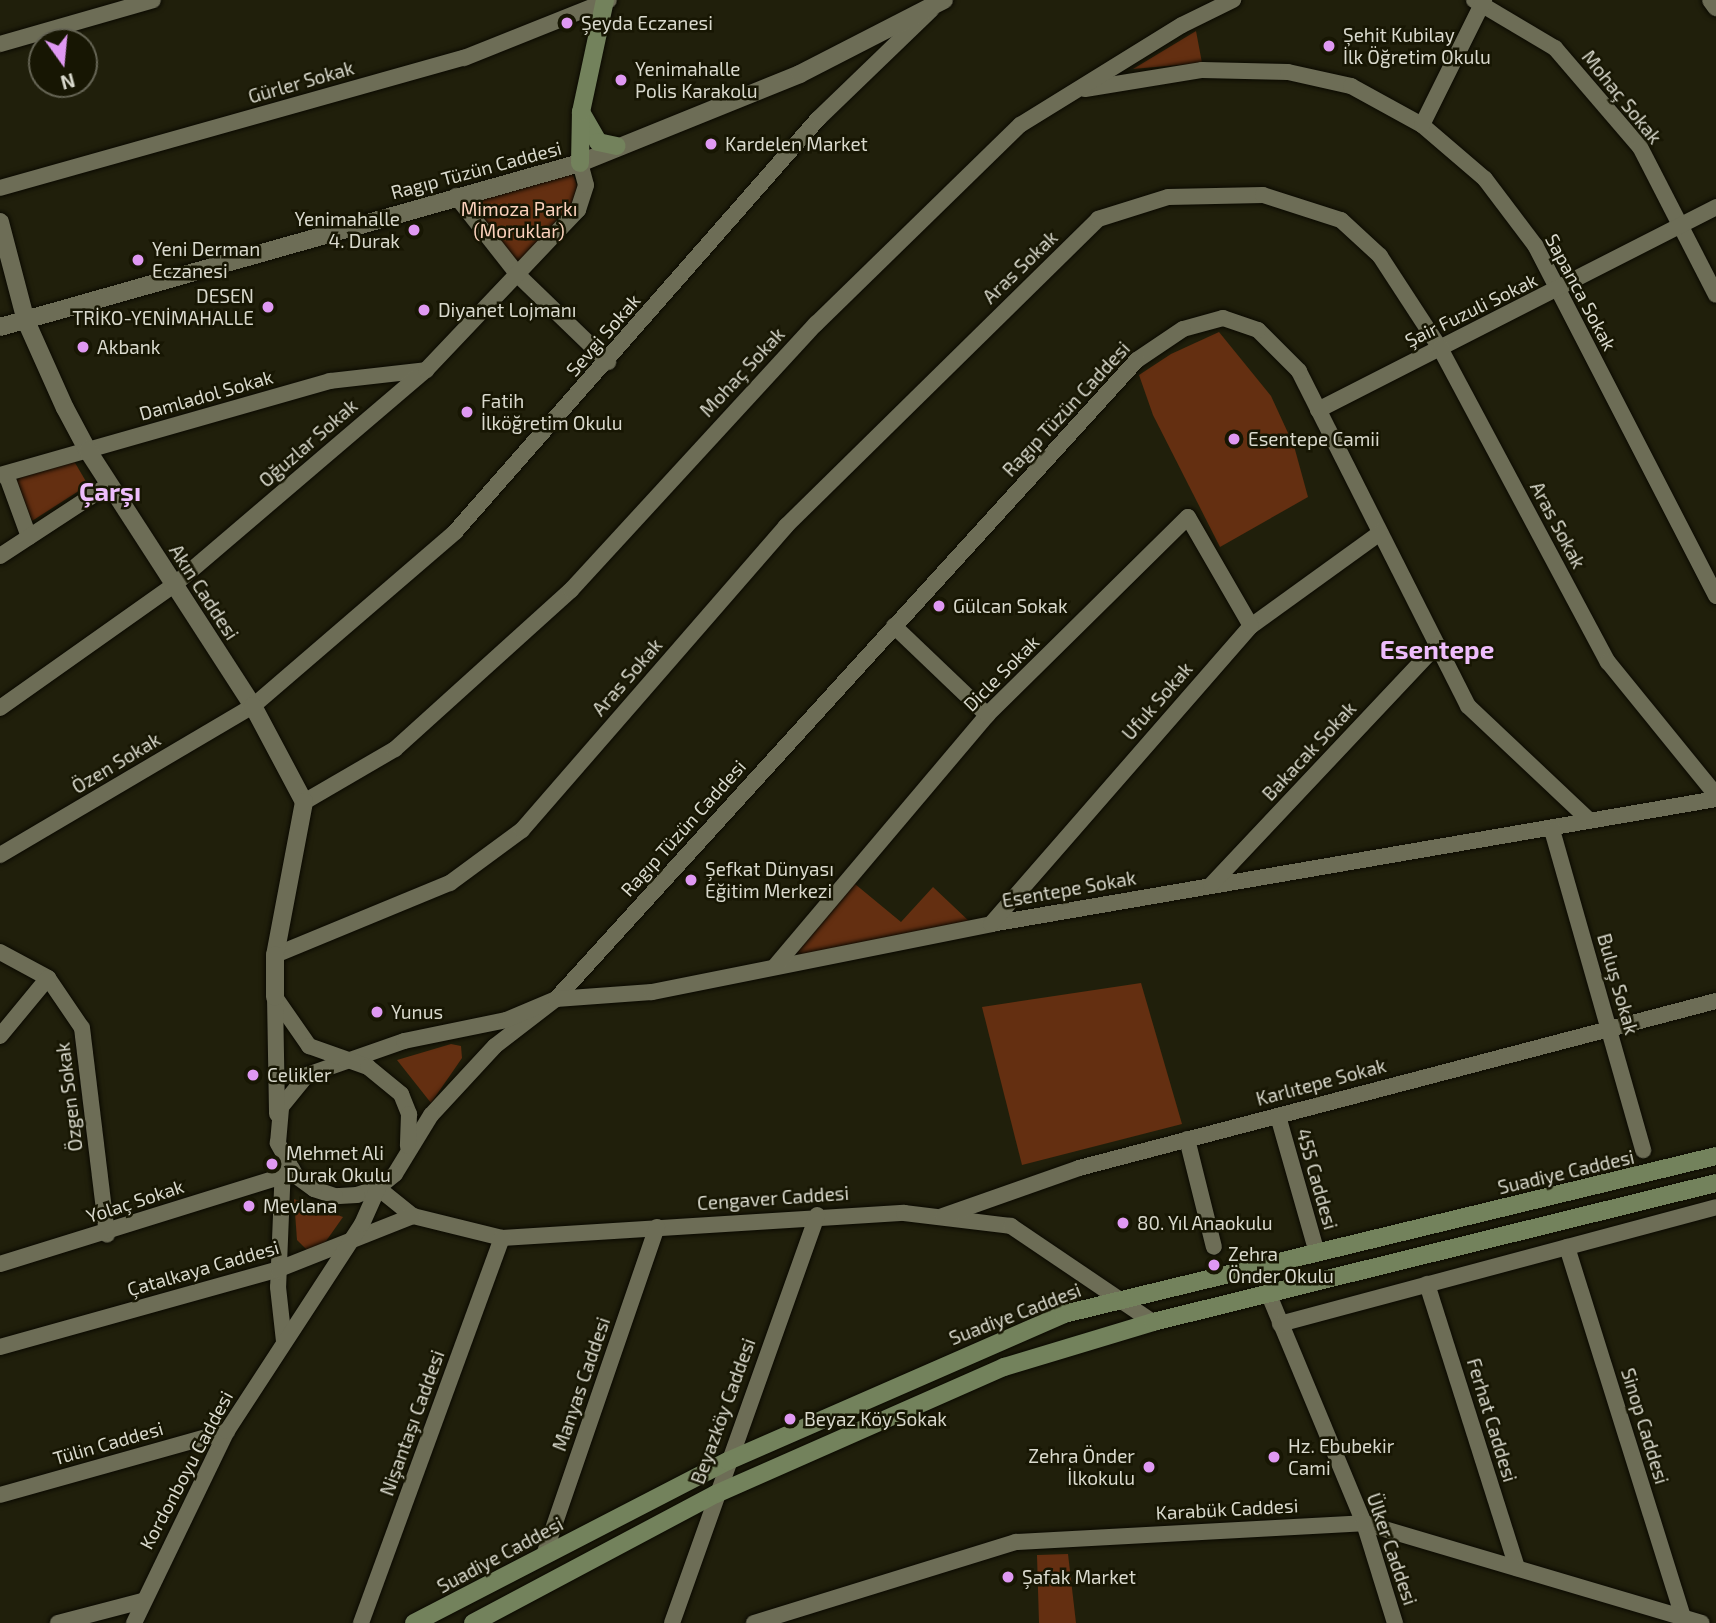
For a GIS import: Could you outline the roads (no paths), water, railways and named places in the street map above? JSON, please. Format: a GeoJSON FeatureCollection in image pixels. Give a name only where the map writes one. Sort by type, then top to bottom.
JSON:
{"type":"FeatureCollection","features":[{"type":"Feature","properties":{"kind":"main road"},"geometry":{"type":"LineString","coordinates":[[580,163],[581,112],[606,1]]}},
{"type":"Feature","properties":{"kind":"main road"},"geometry":{"type":"LineString","coordinates":[[581,112],[598,142],[617,146]]}},
{"type":"Feature","properties":{"kind":"main road","name":"Suadiye Caddesi"},"geometry":{"type":"LineString","coordinates":[[414,1623],[728,1461],[1064,1314],[1122,1297],[1317,1253],[1716,1156]]}},
{"type":"Feature","properties":{"kind":"main road"},"geometry":{"type":"LineString","coordinates":[[472,1623],[716,1494],[1004,1367],[1153,1322],[1716,1183]]}},
{"type":"Feature","properties":{"kind":"street"},"geometry":{"type":"LineString","coordinates":[[0,44],[153,0]]}},
{"type":"Feature","properties":{"kind":"street","name":"Mohaç Sokak"},"geometry":{"type":"LineString","coordinates":[[304,802],[394,748],[571,590],[816,324],[1020,125],[1182,25],[1233,0]]}},
{"type":"Feature","properties":{"kind":"street"},"geometry":{"type":"LineString","coordinates":[[1711,0],[1716,7]]}},
{"type":"Feature","properties":{"kind":"street","name":"Gürler Sokak"},"geometry":{"type":"LineString","coordinates":[[0,188],[464,58],[606,1]]}},
{"type":"Feature","properties":{"kind":"street"},"geometry":{"type":"LineString","coordinates":[[1422,125],[1480,1]]}},
{"type":"Feature","properties":{"kind":"street","name":"Mohaç Sokak"},"geometry":{"type":"LineString","coordinates":[[1480,1],[1555,48],[1640,147],[1716,295]]}},
{"type":"Feature","properties":{"kind":"street","name":"Ragıp Tüzün Caddesi"},"geometry":{"type":"LineString","coordinates":[[0,327],[580,163],[800,74],[941,2]]}},
{"type":"Feature","properties":{"kind":"street","name":"Sevgi Sokak"},"geometry":{"type":"LineString","coordinates":[[253,706],[455,532],[608,362],[818,119],[941,2]]}},
{"type":"Feature","properties":{"kind":"street","name":"Sapanca Sokak"},"geometry":{"type":"LineString","coordinates":[[1079,90],[1202,70],[1288,72],[1351,86],[1422,125],[1485,179],[1535,245],[1716,596]]}},
{"type":"Feature","properties":{"kind":"street","name":"Oğuzlar Sokak"},"geometry":{"type":"LineString","coordinates":[[0,708],[174,585],[426,370],[519,276],[578,210],[586,185],[580,163]]}},
{"type":"Feature","properties":{"kind":"street","name":"Aras Sokak"},"geometry":{"type":"LineString","coordinates":[[275,955],[450,883],[522,831],[786,526],[1098,219],[1168,197],[1263,195],[1341,220],[1380,256],[1440,348],[1608,662],[1716,797]]}},
{"type":"Feature","properties":{"kind":"street"},"geometry":{"type":"LineString","coordinates":[[456,196],[519,276],[608,362]]}},
{"type":"Feature","properties":{"kind":"street","name":"Şair Fuzuli Sokak"},"geometry":{"type":"LineString","coordinates":[[1318,410],[1558,291],[1716,207]]}},
{"type":"Feature","properties":{"kind":"street","name":"Akın Caddesi"},"geometry":{"type":"LineString","coordinates":[[0,222],[26,321],[88,451],[253,706],[304,802]]}},
{"type":"Feature","properties":{"kind":"street","name":"Ragıp Tüzün Caddesi"},"geometry":{"type":"LineString","coordinates":[[378,1188],[395,1174],[431,1115],[495,1046],[556,999],[1137,360],[1183,329],[1223,318],[1258,330],[1299,371],[1468,706],[1589,820]]}},
{"type":"Feature","properties":{"kind":"street","name":"Damladol Sokak"},"geometry":{"type":"LineString","coordinates":[[3,475],[330,381],[426,370]]}},
{"type":"Feature","properties":{"kind":"street"},"geometry":{"type":"LineString","coordinates":[[3,475],[29,537]]}},
{"type":"Feature","properties":{"kind":"street"},"geometry":{"type":"LineString","coordinates":[[0,556],[110,484]]}},
{"type":"Feature","properties":{"kind":"street","name":"Dicle Sokak"},"geometry":{"type":"LineString","coordinates":[[776,965],[987,715],[1188,517],[1251,626]]}},
{"type":"Feature","properties":{"kind":"street","name":"Ufuk Sokak"},"geometry":{"type":"LineString","coordinates":[[991,924],[1251,626],[1380,533]]}},
{"type":"Feature","properties":{"kind":"street"},"geometry":{"type":"LineString","coordinates":[[894,626],[987,715]]}},
{"type":"Feature","properties":{"kind":"street","name":"Bakacak Sokak"},"geometry":{"type":"LineString","coordinates":[[1212,885],[1437,646]]}},
{"type":"Feature","properties":{"kind":"street","name":"Özen Sokak"},"geometry":{"type":"LineString","coordinates":[[0,855],[253,706]]}},
{"type":"Feature","properties":{"kind":"street"},"geometry":{"type":"LineString","coordinates":[[1589,820],[1716,797]]}},
{"type":"Feature","properties":{"kind":"street"},"geometry":{"type":"LineString","coordinates":[[284,1341],[279,1269],[283,1158],[277,1128],[275,955],[304,802]]}},
{"type":"Feature","properties":{"kind":"street","name":"Esentepe Sokak"},"geometry":{"type":"LineString","coordinates":[[556,999],[652,992],[991,924],[1552,830],[1589,820]]}},
{"type":"Feature","properties":{"kind":"street","name":"Buluş Sokak"},"geometry":{"type":"LineString","coordinates":[[1552,830],[1643,1150]]}},
{"type":"Feature","properties":{"kind":"street","name":"Özgen Sokak"},"geometry":{"type":"LineString","coordinates":[[0,952],[48,978],[82,1028],[107,1234]]}},
{"type":"Feature","properties":{"kind":"street"},"geometry":{"type":"LineString","coordinates":[[0,1036],[48,978]]}},
{"type":"Feature","properties":{"kind":"street"},"geometry":{"type":"LineString","coordinates":[[275,997],[309,1046],[346,1063],[377,1073],[401,1094],[411,1135],[406,1156]]}},
{"type":"Feature","properties":{"kind":"street","name":"Ragıp Tüzün Caddesi"},"geometry":{"type":"LineString","coordinates":[[277,1128],[281,1107],[299,1082],[326,1066],[346,1063],[404,1041],[506,1020],[556,999]]}},
{"type":"Feature","properties":{"kind":"street","name":"Karlıtepe Sokak"},"geometry":{"type":"LineString","coordinates":[[941,1217],[1079,1168],[1716,1001]]}},
{"type":"Feature","properties":{"kind":"street","name":"455 Caddesi"},"geometry":{"type":"LineString","coordinates":[[1278,1116],[1317,1253]]}},
{"type":"Feature","properties":{"kind":"street"},"geometry":{"type":"LineString","coordinates":[[1187,1139],[1214,1247]]}},
{"type":"Feature","properties":{"kind":"street"},"geometry":{"type":"LineString","coordinates":[[283,1158],[296,1176],[335,1196],[357,1195],[378,1188]]}},
{"type":"Feature","properties":{"kind":"street","name":"Yolaç Sokak"},"geometry":{"type":"LineString","coordinates":[[0,1264],[107,1234],[282,1176]]}},
{"type":"Feature","properties":{"kind":"street","name":"Cengaver Caddesi"},"geometry":{"type":"LineString","coordinates":[[378,1188],[413,1216],[502,1238],[817,1215],[904,1213],[1011,1226],[1122,1297],[1153,1322]]}},
{"type":"Feature","properties":{"kind":"street","name":"Kordonboyu Caddesi"},"geometry":{"type":"LineString","coordinates":[[134,1623],[142,1601],[227,1431],[348,1245],[378,1188]]}},
{"type":"Feature","properties":{"kind":"street"},"geometry":{"type":"LineString","coordinates":[[1280,1324],[1567,1247],[1715,1212]]}},
{"type":"Feature","properties":{"kind":"street","name":"Beyazköy Caddesi"},"geometry":{"type":"LineString","coordinates":[[672,1623],[817,1215]]}},
{"type":"Feature","properties":{"kind":"street","name":"Çatalkaya Caddesi"},"geometry":{"type":"LineString","coordinates":[[0,1347],[279,1269],[348,1245],[413,1216]]}},
{"type":"Feature","properties":{"kind":"street","name":"Manyas Caddesi"},"geometry":{"type":"LineString","coordinates":[[544,1555],[657,1227]]}},
{"type":"Feature","properties":{"kind":"street","name":"Nişantaşı Caddesi"},"geometry":{"type":"LineString","coordinates":[[360,1623],[502,1238]]}},
{"type":"Feature","properties":{"kind":"street","name":"Sinop Caddesi"},"geometry":{"type":"LineString","coordinates":[[1567,1247],[1683,1618]]}},
{"type":"Feature","properties":{"kind":"street","name":"Ferhat Caddesi"},"geometry":{"type":"LineString","coordinates":[[1427,1284],[1517,1568]]}},
{"type":"Feature","properties":{"kind":"street","name":"Ülker Caddesi"},"geometry":{"type":"LineString","coordinates":[[1269,1295],[1364,1523],[1395,1623]]}},
{"type":"Feature","properties":{"kind":"street","name":"Tülin Caddesi"},"geometry":{"type":"LineString","coordinates":[[0,1495],[227,1431]]}},
{"type":"Feature","properties":{"kind":"street","name":"Karabük Caddesi"},"geometry":{"type":"LineString","coordinates":[[754,1623],[1016,1542],[1364,1523],[1701,1623]]}},
{"type":"Feature","properties":{"kind":"street"},"geometry":{"type":"LineString","coordinates":[[58,1623],[142,1601]]}},
{"type":"Feature","properties":{"kind":"place","name":"Şeyda Eczanesi"},"geometry":{"type":"Point","coordinates":[567,23]}},
{"type":"Feature","properties":{"kind":"place","name":"Şehit Kubilay İlk Öğretim Okulu"},"geometry":{"type":"Point","coordinates":[1329,46]}},
{"type":"Feature","properties":{"kind":"place","name":"Yenimahalle Polis Karakolu"},"geometry":{"type":"Point","coordinates":[621,80]}},
{"type":"Feature","properties":{"kind":"place","name":"Kardelen Market"},"geometry":{"type":"Point","coordinates":[711,144]}},
{"type":"Feature","properties":{"kind":"place","name":"Yenimahalle 4. Durak"},"geometry":{"type":"Point","coordinates":[414,230]}},
{"type":"Feature","properties":{"kind":"place","name":"Yeni Derman Eczanesi"},"geometry":{"type":"Point","coordinates":[138,260]}},
{"type":"Feature","properties":{"kind":"place","name":"DESEN TRİKO-YENİMAHALLE"},"geometry":{"type":"Point","coordinates":[268,307]}},
{"type":"Feature","properties":{"kind":"place","name":"Diyanet Lojmanı"},"geometry":{"type":"Point","coordinates":[424,310]}},
{"type":"Feature","properties":{"kind":"place","name":"Akbank"},"geometry":{"type":"Point","coordinates":[83,347]}},
{"type":"Feature","properties":{"kind":"place","name":"Fatih İlköğretim Okulu"},"geometry":{"type":"Point","coordinates":[467,412]}},
{"type":"Feature","properties":{"kind":"place","name":"Esentepe Camii"},"geometry":{"type":"Point","coordinates":[1234,439]}},
{"type":"Feature","properties":{"kind":"place","name":"Gülcan Sokak"},"geometry":{"type":"Point","coordinates":[939,606]}},
{"type":"Feature","properties":{"kind":"place","name":"Şefkat Dünyası Eğitim Merkezi"},"geometry":{"type":"Point","coordinates":[691,880]}},
{"type":"Feature","properties":{"kind":"place","name":"Yunus"},"geometry":{"type":"Point","coordinates":[377,1012]}},
{"type":"Feature","properties":{"kind":"place","name":"Celikler"},"geometry":{"type":"Point","coordinates":[253,1075]}},
{"type":"Feature","properties":{"kind":"place","name":"Mehmet Ali Durak Okulu"},"geometry":{"type":"Point","coordinates":[272,1164]}},
{"type":"Feature","properties":{"kind":"place","name":"Mevlana"},"geometry":{"type":"Point","coordinates":[249,1206]}},
{"type":"Feature","properties":{"kind":"place","name":"80. Yıl Anaokulu"},"geometry":{"type":"Point","coordinates":[1123,1223]}},
{"type":"Feature","properties":{"kind":"place","name":"Zehra Önder Okulu"},"geometry":{"type":"Point","coordinates":[1214,1265]}},
{"type":"Feature","properties":{"kind":"place","name":"Beyaz Köy Sokak"},"geometry":{"type":"Point","coordinates":[790,1419]}},
{"type":"Feature","properties":{"kind":"place","name":"Hz. Ebubekir Cami"},"geometry":{"type":"Point","coordinates":[1274,1457]}},
{"type":"Feature","properties":{"kind":"place","name":"Zehra Önder İlkokulu"},"geometry":{"type":"Point","coordinates":[1149,1467]}},
{"type":"Feature","properties":{"kind":"place","name":"Şafak Market"},"geometry":{"type":"Point","coordinates":[1008,1577]}},
{"type":"Feature","properties":{"kind":"district","name":"Çarşı"},"geometry":{"type":"Point","coordinates":[110,491]}},
{"type":"Feature","properties":{"kind":"district","name":"Esentepe"},"geometry":{"type":"Point","coordinates":[1437,649]}},
{"type":"Feature","properties":{"kind":"park label","name":"Mimoza Parkı (Moruklar)"},"geometry":{"type":"Point","coordinates":[519,220]}}]}
